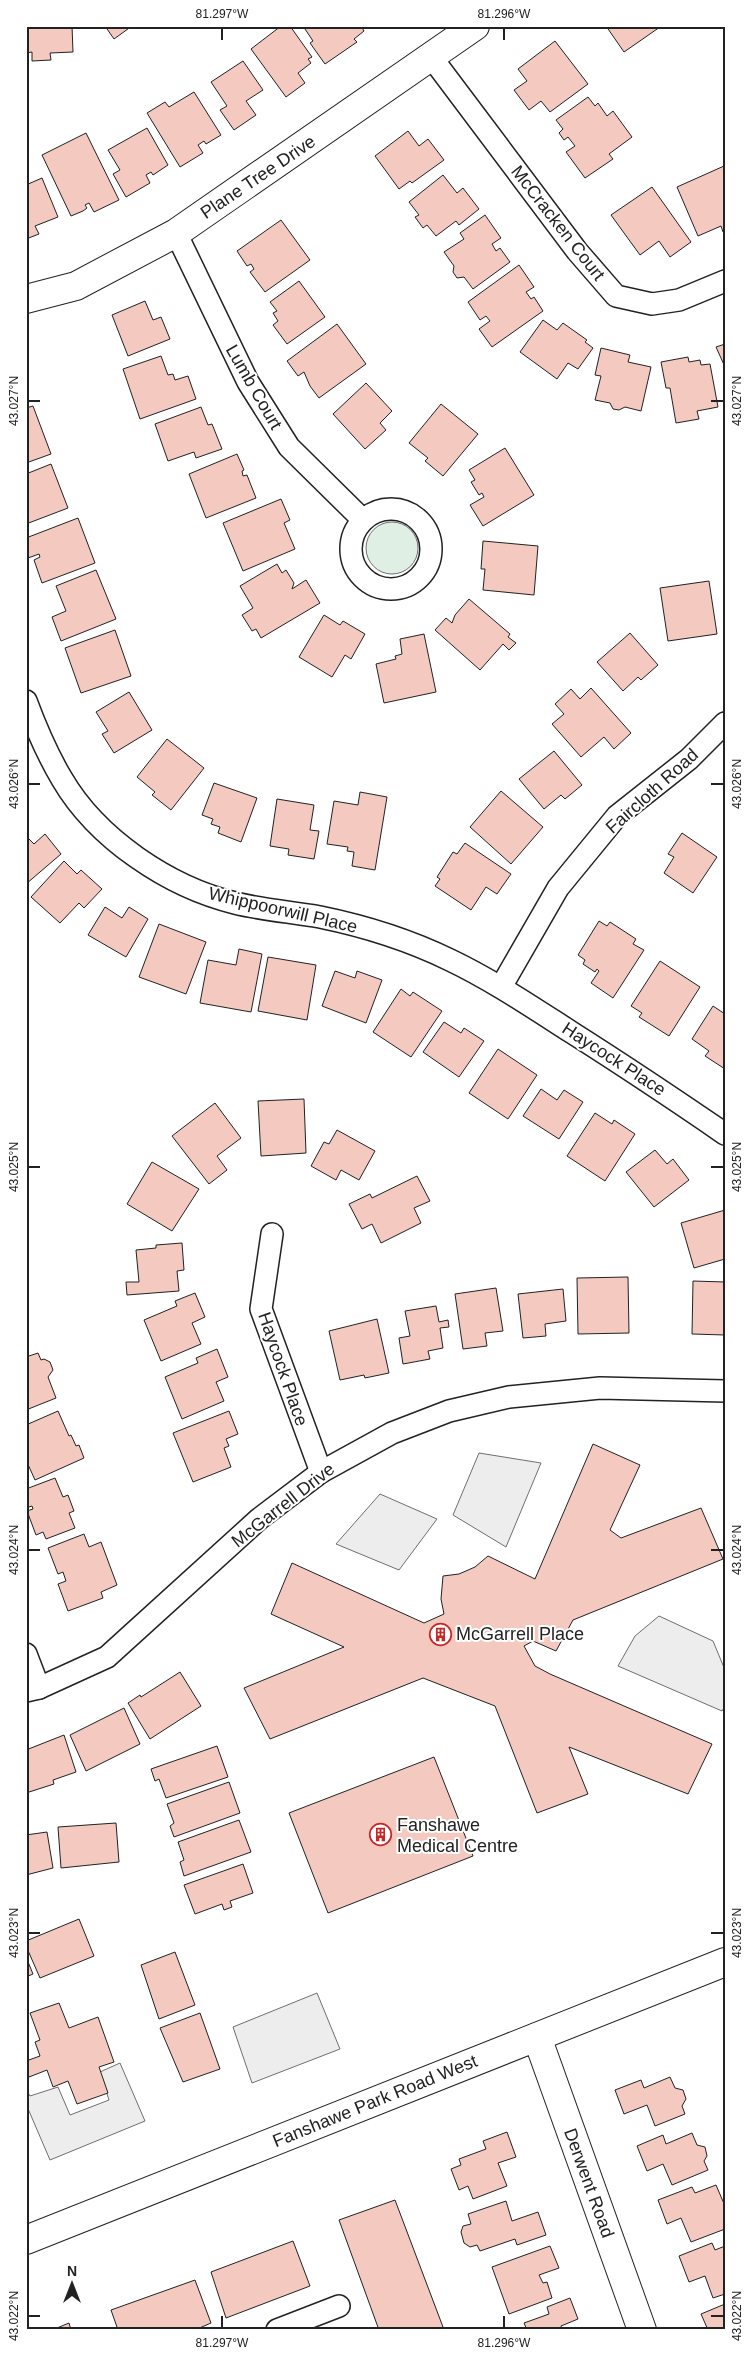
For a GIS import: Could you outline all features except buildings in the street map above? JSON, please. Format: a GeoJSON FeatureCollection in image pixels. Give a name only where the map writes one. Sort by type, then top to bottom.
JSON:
{"type":"FeatureCollection","features":[{"type":"Feature","properties":{"kind":"street","name":"Plane Tree Drive"},"geometry":{"type":"LineString","coordinates":[[26,299],[76,286],[176,233],[432,58],[475,26]]}},
{"type":"Feature","properties":{"kind":"street","name":"McCracken Court"},"geometry":{"type":"LineString","coordinates":[[432,58],[578,251],[616,296],[652,304],[679,300],[725,281]]}},
{"type":"Feature","properties":{"kind":"street","name":"Lumb Court"},"geometry":{"type":"LineString","coordinates":[[176,233],[248,382],[289,448],[363,520]]}},
{"type":"Feature","properties":{"kind":"street","name":"Whippoorwill Place"},"geometry":{"type":"LineString","coordinates":[[26,701],[39,736],[63,781],[95,821],[139,860],[194,890],[236,903],[321,917],[382,933],[449,959],[501,987]]}},
{"type":"Feature","properties":{"kind":"street","name":"Faircloth Road"},"geometry":{"type":"LineString","coordinates":[[501,987],[558,888],[617,816],[689,759],[725,724]]}},
{"type":"Feature","properties":{"kind":"street","name":"Haycock Place"},"geometry":{"type":"LineString","coordinates":[[501,987],[670,1096],[725,1134]]}},
{"type":"Feature","properties":{"kind":"street","name":"Haycock Place"},"geometry":{"type":"LineString","coordinates":[[272,1234],[261,1309],[321,1472]]}},
{"type":"Feature","properties":{"kind":"street","name":"McGarrell Drive"},"geometry":{"type":"LineString","coordinates":[[33,1690],[107,1657],[259,1519],[321,1472],[392,1432],[449,1411],[509,1396],[600,1388],[725,1391]]}},
{"type":"Feature","properties":{"kind":"street"},"geometry":{"type":"LineString","coordinates":[[26,1654],[33,1690]]}},
{"type":"Feature","properties":{"kind":"street","name":"Fanshawe Park Road West"},"geometry":{"type":"LineString","coordinates":[[26,2240],[725,1962]]}},
{"type":"Feature","properties":{"kind":"street","name":"Derwent Road"},"geometry":{"type":"LineString","coordinates":[[537,2037],[642,2330]]}},
{"type":"Feature","properties":{"kind":"street"},"geometry":{"type":"LineString","coordinates":[[277,2330],[339,2306]]}},
{"type":"Feature","properties":{"kind":"green space"},"geometry":{"type":"Polygon","coordinates":[[[387,522],[397,522],[411,529],[418,543],[418,553],[411,567],[397,574],[387,574],[377,570],[370,563],[366,553],[366,543],[370,533],[377,526],[387,522]]]}},
{"type":"Feature","properties":{"kind":"shaded area"},"geometry":{"type":"Polygon","coordinates":[[[479,1453],[541,1463],[506,1547],[453,1515],[479,1453]]]}},
{"type":"Feature","properties":{"kind":"shaded area"},"geometry":{"type":"Polygon","coordinates":[[[380,1494],[437,1519],[399,1570],[336,1544],[380,1494]]]}},
{"type":"Feature","properties":{"kind":"shaded area"},"geometry":{"type":"Polygon","coordinates":[[[659,1616],[713,1641],[725,1670],[725,1706],[722,1711],[618,1666],[635,1636],[659,1616]]]}},
{"type":"Feature","properties":{"kind":"shaded area"},"geometry":{"type":"Polygon","coordinates":[[[317,1993],[340,2049],[252,2083],[233,2027],[317,1993]]]}},
{"type":"Feature","properties":{"kind":"shaded area"},"geometry":{"type":"Polygon","coordinates":[[[120,2063],[145,2121],[50,2160],[26,2104],[26,2089],[30,2096],[58,2087],[70,2115],[109,2100],[100,2072],[120,2063]]]}},
{"type":"Feature","properties":{"kind":"place","name":"McGarrell Place"},"geometry":{"type":"Point","coordinates":[440,1634]}},
{"type":"Feature","properties":{"kind":"place","name":"Fanshawe Medical Centre"},"geometry":{"type":"Point","coordinates":[381,1835]}}]}
